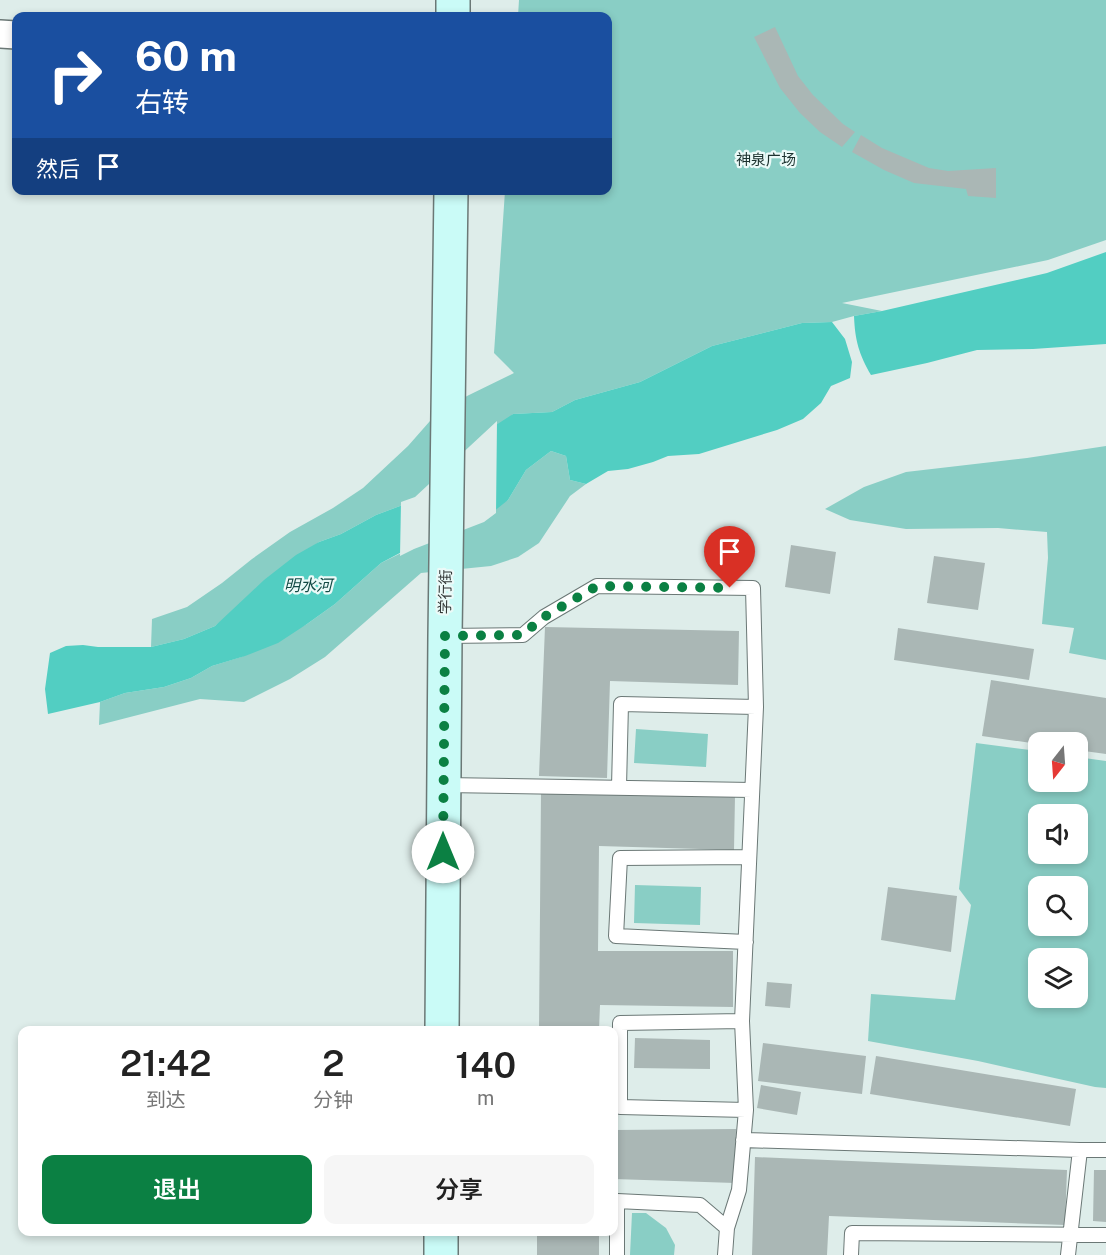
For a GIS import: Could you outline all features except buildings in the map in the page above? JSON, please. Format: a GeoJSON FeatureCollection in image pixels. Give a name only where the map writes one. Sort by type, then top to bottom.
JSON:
{"type":"FeatureCollection","features":[{"type":"Feature","properties":{"kind":"street","name":"学行街"},"geometry":{"type":"LineString","coordinates":[[442,1026],[445,579],[451,195]]}},
{"type":"Feature","properties":{"kind":"street"},"geometry":{"type":"LineString","coordinates":[[441,1236],[441,1255]]}},
{"type":"Feature","properties":{"kind":"lane"},"geometry":{"type":"LineString","coordinates":[[445,636],[522,635],[544,617],[597,586],[753,588],[756,707],[742,1021],[746,1110],[739,1190],[727,1228],[725,1255]]}},
{"type":"Feature","properties":{"kind":"lane"},"geometry":{"type":"LineString","coordinates":[[619,788],[621,704],[756,707]]}},
{"type":"Feature","properties":{"kind":"lane"},"geometry":{"type":"LineString","coordinates":[[444,785],[753,790]]}},
{"type":"Feature","properties":{"kind":"lane"},"geometry":{"type":"LineString","coordinates":[[746,942],[616,936],[620,858],[750,857]]}},
{"type":"Feature","properties":{"kind":"lane"},"geometry":{"type":"LineString","coordinates":[[742,1021],[620,1023],[620,1107],[746,1110]]}},
{"type":"Feature","properties":{"kind":"lane"},"geometry":{"type":"LineString","coordinates":[[743,1140],[1106,1150]]}},
{"type":"Feature","properties":{"kind":"lane"},"geometry":{"type":"LineString","coordinates":[[1068,1255],[1080,1150]]}},
{"type":"Feature","properties":{"kind":"lane"},"geometry":{"type":"LineString","coordinates":[[618,1201],[700,1205],[727,1228]]}},
{"type":"Feature","properties":{"kind":"lane"},"geometry":{"type":"LineString","coordinates":[[850,1255],[852,1233],[1106,1234]]}},
{"type":"Feature","properties":{"kind":"lane"},"geometry":{"type":"LineString","coordinates":[[618,1236],[618,1255]]}},
{"type":"Feature","properties":{"kind":"green space","name":"神泉广场"},"geometry":{"type":"Polygon","coordinates":[[[519,0],[1106,0],[1106,240],[1048,260],[842,303],[882,311],[832,322],[802,323],[712,346],[640,382],[575,400],[552,412],[513,414],[416,500],[376,515],[341,534],[319,542],[215,626],[184,639],[151,647],[152,619],[187,607],[290,532],[363,488],[408,446],[430,421],[467,396],[514,373],[494,353],[505,195],[612,195],[612,12],[518,12],[519,0]]]}},
{"type":"Feature","properties":{"kind":"green space"},"geometry":{"type":"Polygon","coordinates":[[[1106,446],[1106,660],[1069,653],[1074,628],[1042,624],[1048,558],[1047,532],[998,528],[906,529],[850,520],[825,509],[864,487],[906,472],[1106,446]]]}},
{"type":"Feature","properties":{"kind":"green space"},"geometry":{"type":"Polygon","coordinates":[[[551,451],[566,456],[570,480],[586,484],[570,496],[539,543],[518,557],[491,566],[421,573],[325,657],[290,679],[244,702],[200,699],[99,725],[100,702],[125,693],[164,687],[191,678],[212,666],[241,657],[307,624],[335,604],[381,563],[508,500],[526,470],[551,451]]]}},
{"type":"Feature","properties":{"kind":"green space"},"geometry":{"type":"Polygon","coordinates":[[[636,729],[708,734],[706,767],[634,763],[636,729]]]}},
{"type":"Feature","properties":{"kind":"green space"},"geometry":{"type":"Polygon","coordinates":[[[976,743],[1028,750],[1028,792],[1088,792],[1088,759],[1106,761],[1106,1088],[868,1041],[871,994],[955,1000],[971,905],[959,889],[976,743]]]}},
{"type":"Feature","properties":{"kind":"green space"},"geometry":{"type":"Polygon","coordinates":[[[635,885],[701,887],[700,925],[634,923],[635,885]]]}},
{"type":"Feature","properties":{"kind":"green space"},"geometry":{"type":"Polygon","coordinates":[[[632,1213],[646,1213],[666,1228],[675,1245],[674,1255],[630,1255],[632,1213]]]}},
{"type":"Feature","properties":{"kind":"water"},"geometry":{"type":"Polygon","coordinates":[[[1106,252],[1106,344],[977,350],[871,375],[863,360],[855,333],[854,316],[1047,273],[1106,252]]]}},
{"type":"Feature","properties":{"kind":"water","name":"明水河"},"geometry":{"type":"Polygon","coordinates":[[[832,322],[845,339],[852,362],[850,378],[831,386],[821,403],[803,419],[777,430],[699,454],[668,456],[628,469],[608,471],[586,484],[570,480],[566,456],[551,451],[526,470],[508,500],[483,520],[413,546],[381,563],[335,604],[278,643],[212,666],[191,678],[164,687],[125,693],[100,702],[48,714],[45,689],[50,653],[66,646],[151,647],[184,639],[215,626],[264,580],[296,555],[376,515],[416,500],[496,425],[513,414],[552,412],[575,400],[640,382],[712,346],[802,323],[832,322]]]}},
{"type":"Feature","properties":{"kind":"pier"},"geometry":{"type":"Polygon","coordinates":[[[497,421],[496,513],[484,522],[400,556],[401,502],[415,497],[497,421]]]}},
{"type":"Feature","properties":{"kind":"route"},"geometry":{"type":"LineString","coordinates":[[443,852],[445,636],[522,635],[544,617],[597,586],[730,588]]}}]}
